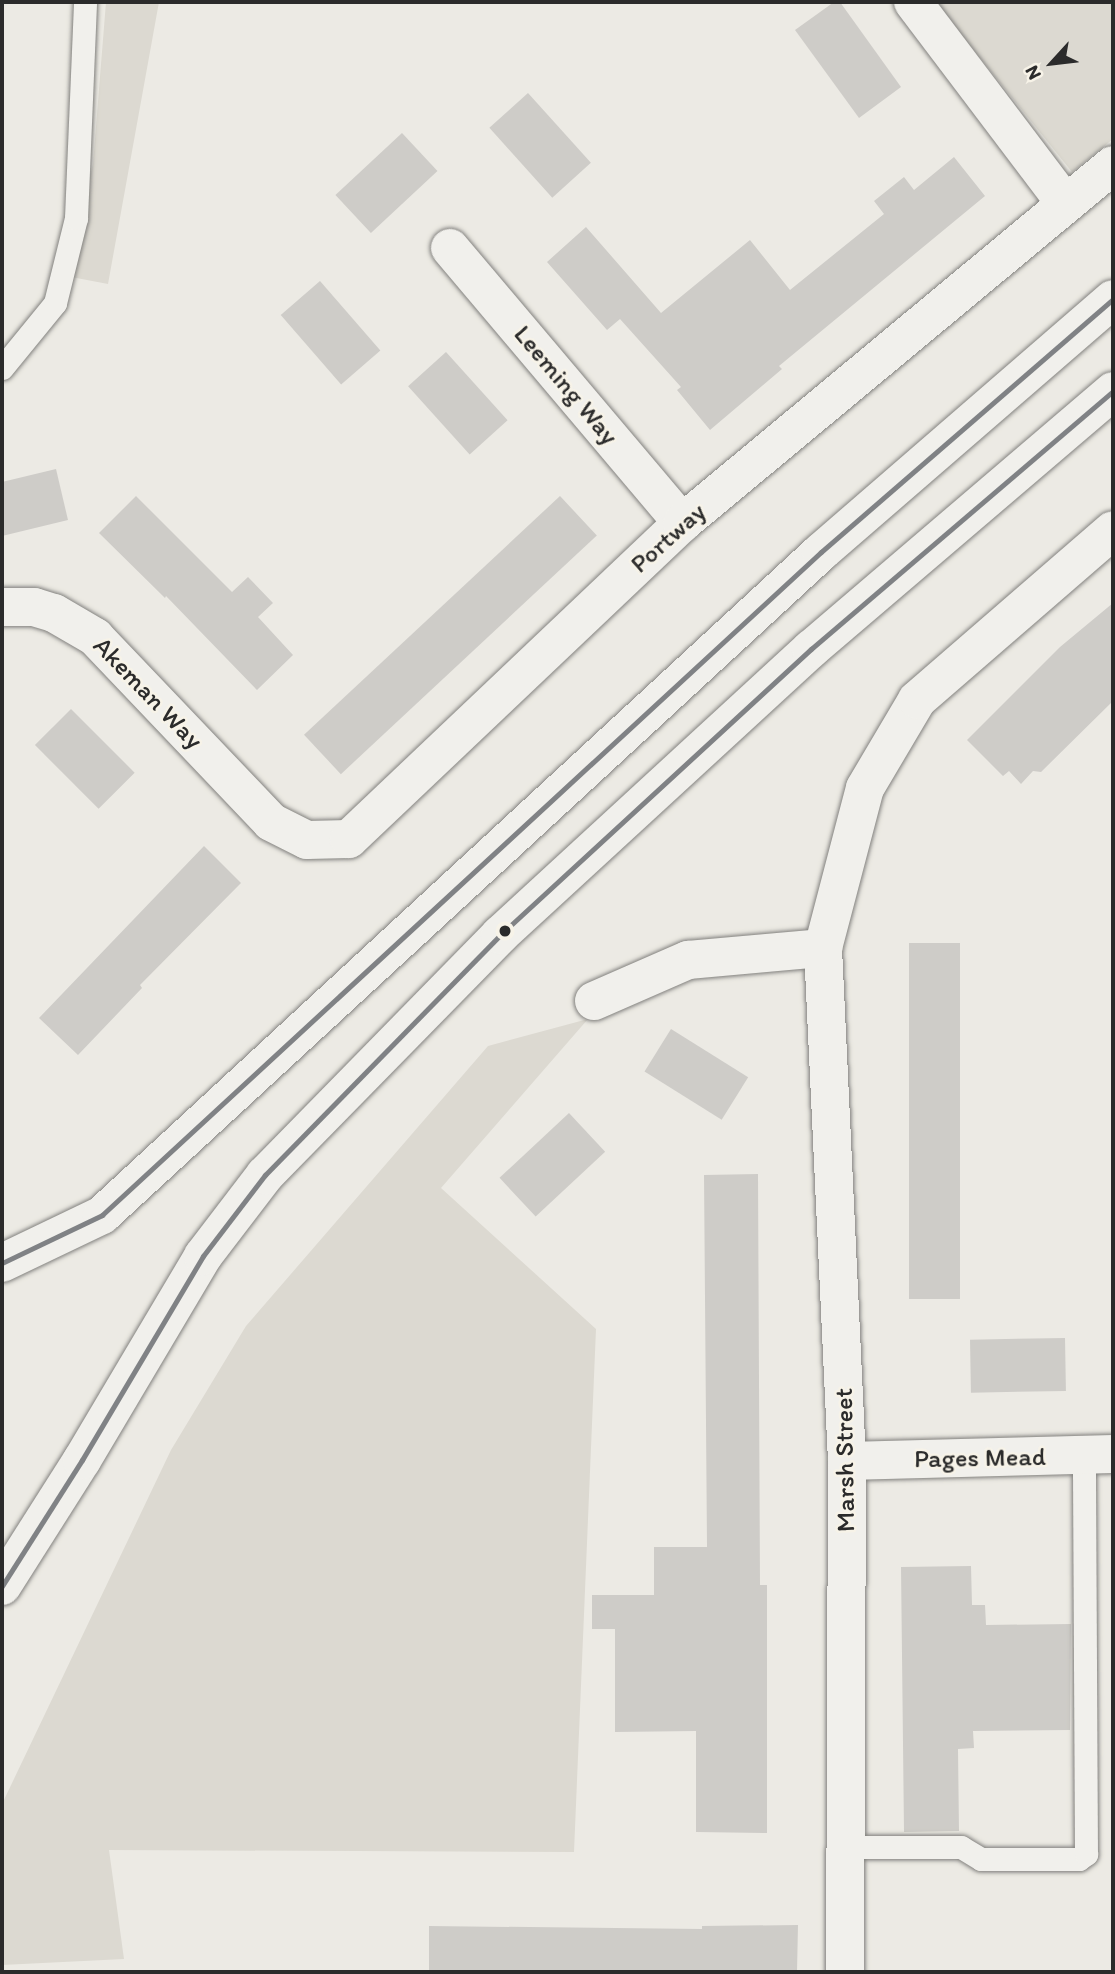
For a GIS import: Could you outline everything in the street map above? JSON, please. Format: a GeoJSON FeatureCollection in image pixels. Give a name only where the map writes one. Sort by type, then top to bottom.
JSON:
{"type":"FeatureCollection","features":[{"type":"Feature","properties":{"kind":"main road"},"geometry":{"type":"LineString","coordinates":[[913,2],[1065,203]]}},
{"type":"Feature","properties":{"kind":"main road","name":"Portway"},"geometry":{"type":"LineString","coordinates":[[271,822],[307,840],[349,839],[682,523],[1113,165]]}},
{"type":"Feature","properties":{"kind":"main road","name":"Leeming Way"},"geometry":{"type":"LineString","coordinates":[[450,248],[682,523]]}},
{"type":"Feature","properties":{"kind":"main road"},"geometry":{"type":"LineString","coordinates":[[2,1263],[102,1215],[821,552],[1113,299]]}},
{"type":"Feature","properties":{"kind":"main road"},"geometry":{"type":"LineString","coordinates":[[2,1586],[82,1460],[203,1256],[265,1175],[500,935],[811,649],[1113,391]]}},
{"type":"Feature","properties":{"kind":"main road"},"geometry":{"type":"LineString","coordinates":[[594,1001],[688,960],[824,948],[864,788],[917,700],[1113,530]]}},
{"type":"Feature","properties":{"kind":"main road","name":"Akeman Way"},"geometry":{"type":"LineString","coordinates":[[2,607],[34,607],[54,613],[95,637],[271,822]]}},
{"type":"Feature","properties":{"kind":"main road","name":"Marsh Street"},"geometry":{"type":"LineString","coordinates":[[824,948],[848,1461],[845,1972]]}},
{"type":"Feature","properties":{"kind":"main road","name":"Pages Mead"},"geometry":{"type":"LineString","coordinates":[[848,1461],[1099,1455]]}},
{"type":"Feature","properties":{"kind":"lane"},"geometry":{"type":"LineString","coordinates":[[2,368],[55,303],[76,218],[85,2]]}},
{"type":"Feature","properties":{"kind":"lane"},"geometry":{"type":"LineString","coordinates":[[846,1847],[961,1847],[981,1859],[1079,1860],[1086,1854],[1099,1455]]}},
{"type":"Feature","properties":{"kind":"shaded area"},"geometry":{"type":"Polygon","coordinates":[[[106,2],[159,2],[108,284],[66,276],[93,164],[106,2]]]}},
{"type":"Feature","properties":{"kind":"shaded area"},"geometry":{"type":"Polygon","coordinates":[[[935,2],[1113,2],[1113,139],[1072,172],[935,2]]]}},
{"type":"Feature","properties":{"kind":"shaded area"},"geometry":{"type":"Polygon","coordinates":[[[588,1019],[441,1188],[596,1329],[574,1852],[109,1850],[124,1959],[2,1965],[2,1804],[171,1450],[246,1326],[488,1046],[588,1019]]]}},
{"type":"Feature","properties":{"kind":"building"},"geometry":{"type":"Polygon","coordinates":[[[834,2],[840,2],[901,87],[859,118],[795,30],[834,2]]]}},
{"type":"Feature","properties":{"kind":"building"},"geometry":{"type":"Polygon","coordinates":[[[528,93],[591,163],[552,198],[489,128],[528,93]]]}},
{"type":"Feature","properties":{"kind":"building"},"geometry":{"type":"Polygon","coordinates":[[[402,133],[437,171],[371,233],[335,195],[402,133]]]}},
{"type":"Feature","properties":{"kind":"building"},"geometry":{"type":"Polygon","coordinates":[[[954,157],[985,196],[779,366],[782,369],[710,430],[677,390],[681,387],[620,319],[607,330],[547,262],[586,227],[661,313],[750,240],[790,290],[884,214],[874,201],[904,177],[914,190],[954,157]]]}},
{"type":"Feature","properties":{"kind":"building"},"geometry":{"type":"Polygon","coordinates":[[[320,281],[380,350],[341,385],[281,315],[320,281]]]}},
{"type":"Feature","properties":{"kind":"building"},"geometry":{"type":"Polygon","coordinates":[[[446,352],[508,420],[470,454],[408,386],[446,352]]]}},
{"type":"Feature","properties":{"kind":"building"},"geometry":{"type":"Polygon","coordinates":[[[56,469],[68,520],[2,536],[2,482],[56,469]]]}},
{"type":"Feature","properties":{"kind":"building"},"geometry":{"type":"Polygon","coordinates":[[[136,496],[232,592],[248,577],[273,603],[258,617],[293,655],[257,690],[166,596],[165,598],[99,533],[136,496]]]}},
{"type":"Feature","properties":{"kind":"building"},"geometry":{"type":"Polygon","coordinates":[[[560,496],[597,535],[341,774],[304,735],[560,496]]]}},
{"type":"Feature","properties":{"kind":"building"},"geometry":{"type":"Polygon","coordinates":[[[1113,603],[1113,701],[1041,772],[1033,771],[1021,784],[1009,771],[1003,776],[967,740],[1060,647],[1113,603]]]}},
{"type":"Feature","properties":{"kind":"building"},"geometry":{"type":"Polygon","coordinates":[[[71,709],[135,773],[99,809],[35,745],[71,709]]]}},
{"type":"Feature","properties":{"kind":"building"},"geometry":{"type":"Polygon","coordinates":[[[204,846],[241,883],[140,985],[142,988],[78,1055],[39,1018],[204,846]]]}},
{"type":"Feature","properties":{"kind":"building"},"geometry":{"type":"Polygon","coordinates":[[[909,943],[960,943],[960,1299],[909,1299],[909,943]]]}},
{"type":"Feature","properties":{"kind":"building"},"geometry":{"type":"Polygon","coordinates":[[[671,1029],[748,1077],[722,1120],[645,1071],[671,1029]]]}},
{"type":"Feature","properties":{"kind":"building"},"geometry":{"type":"Polygon","coordinates":[[[569,1113],[605,1152],[536,1217],[500,1178],[569,1113]]]}},
{"type":"Feature","properties":{"kind":"building"},"geometry":{"type":"Polygon","coordinates":[[[758,1174],[760,1585],[767,1585],[767,1833],[696,1832],[696,1731],[615,1732],[615,1629],[592,1629],[592,1595],[654,1595],[654,1547],[707,1547],[704,1175],[758,1174]]]}},
{"type":"Feature","properties":{"kind":"building"},"geometry":{"type":"Polygon","coordinates":[[[1065,1338],[1066,1391],[971,1393],[970,1340],[1065,1338]]]}},
{"type":"Feature","properties":{"kind":"building"},"geometry":{"type":"Polygon","coordinates":[[[971,1566],[972,1605],[985,1605],[986,1625],[1071,1624],[1070,1730],[973,1731],[974,1748],[958,1749],[959,1831],[904,1832],[901,1567],[971,1566]]]}},
{"type":"Feature","properties":{"kind":"building"},"geometry":{"type":"Polygon","coordinates":[[[798,1925],[797,1972],[429,1972],[429,1926],[702,1929],[702,1926],[798,1925]]]}},
{"type":"Feature","properties":{"kind":"transit line"},"geometry":{"type":"LineString","coordinates":[[2,1263],[102,1215],[821,552],[1113,299]]}},
{"type":"Feature","properties":{"kind":"transit line"},"geometry":{"type":"LineString","coordinates":[[2,1586],[82,1460],[203,1256],[265,1175],[500,935],[811,649],[1113,391]]}}]}
